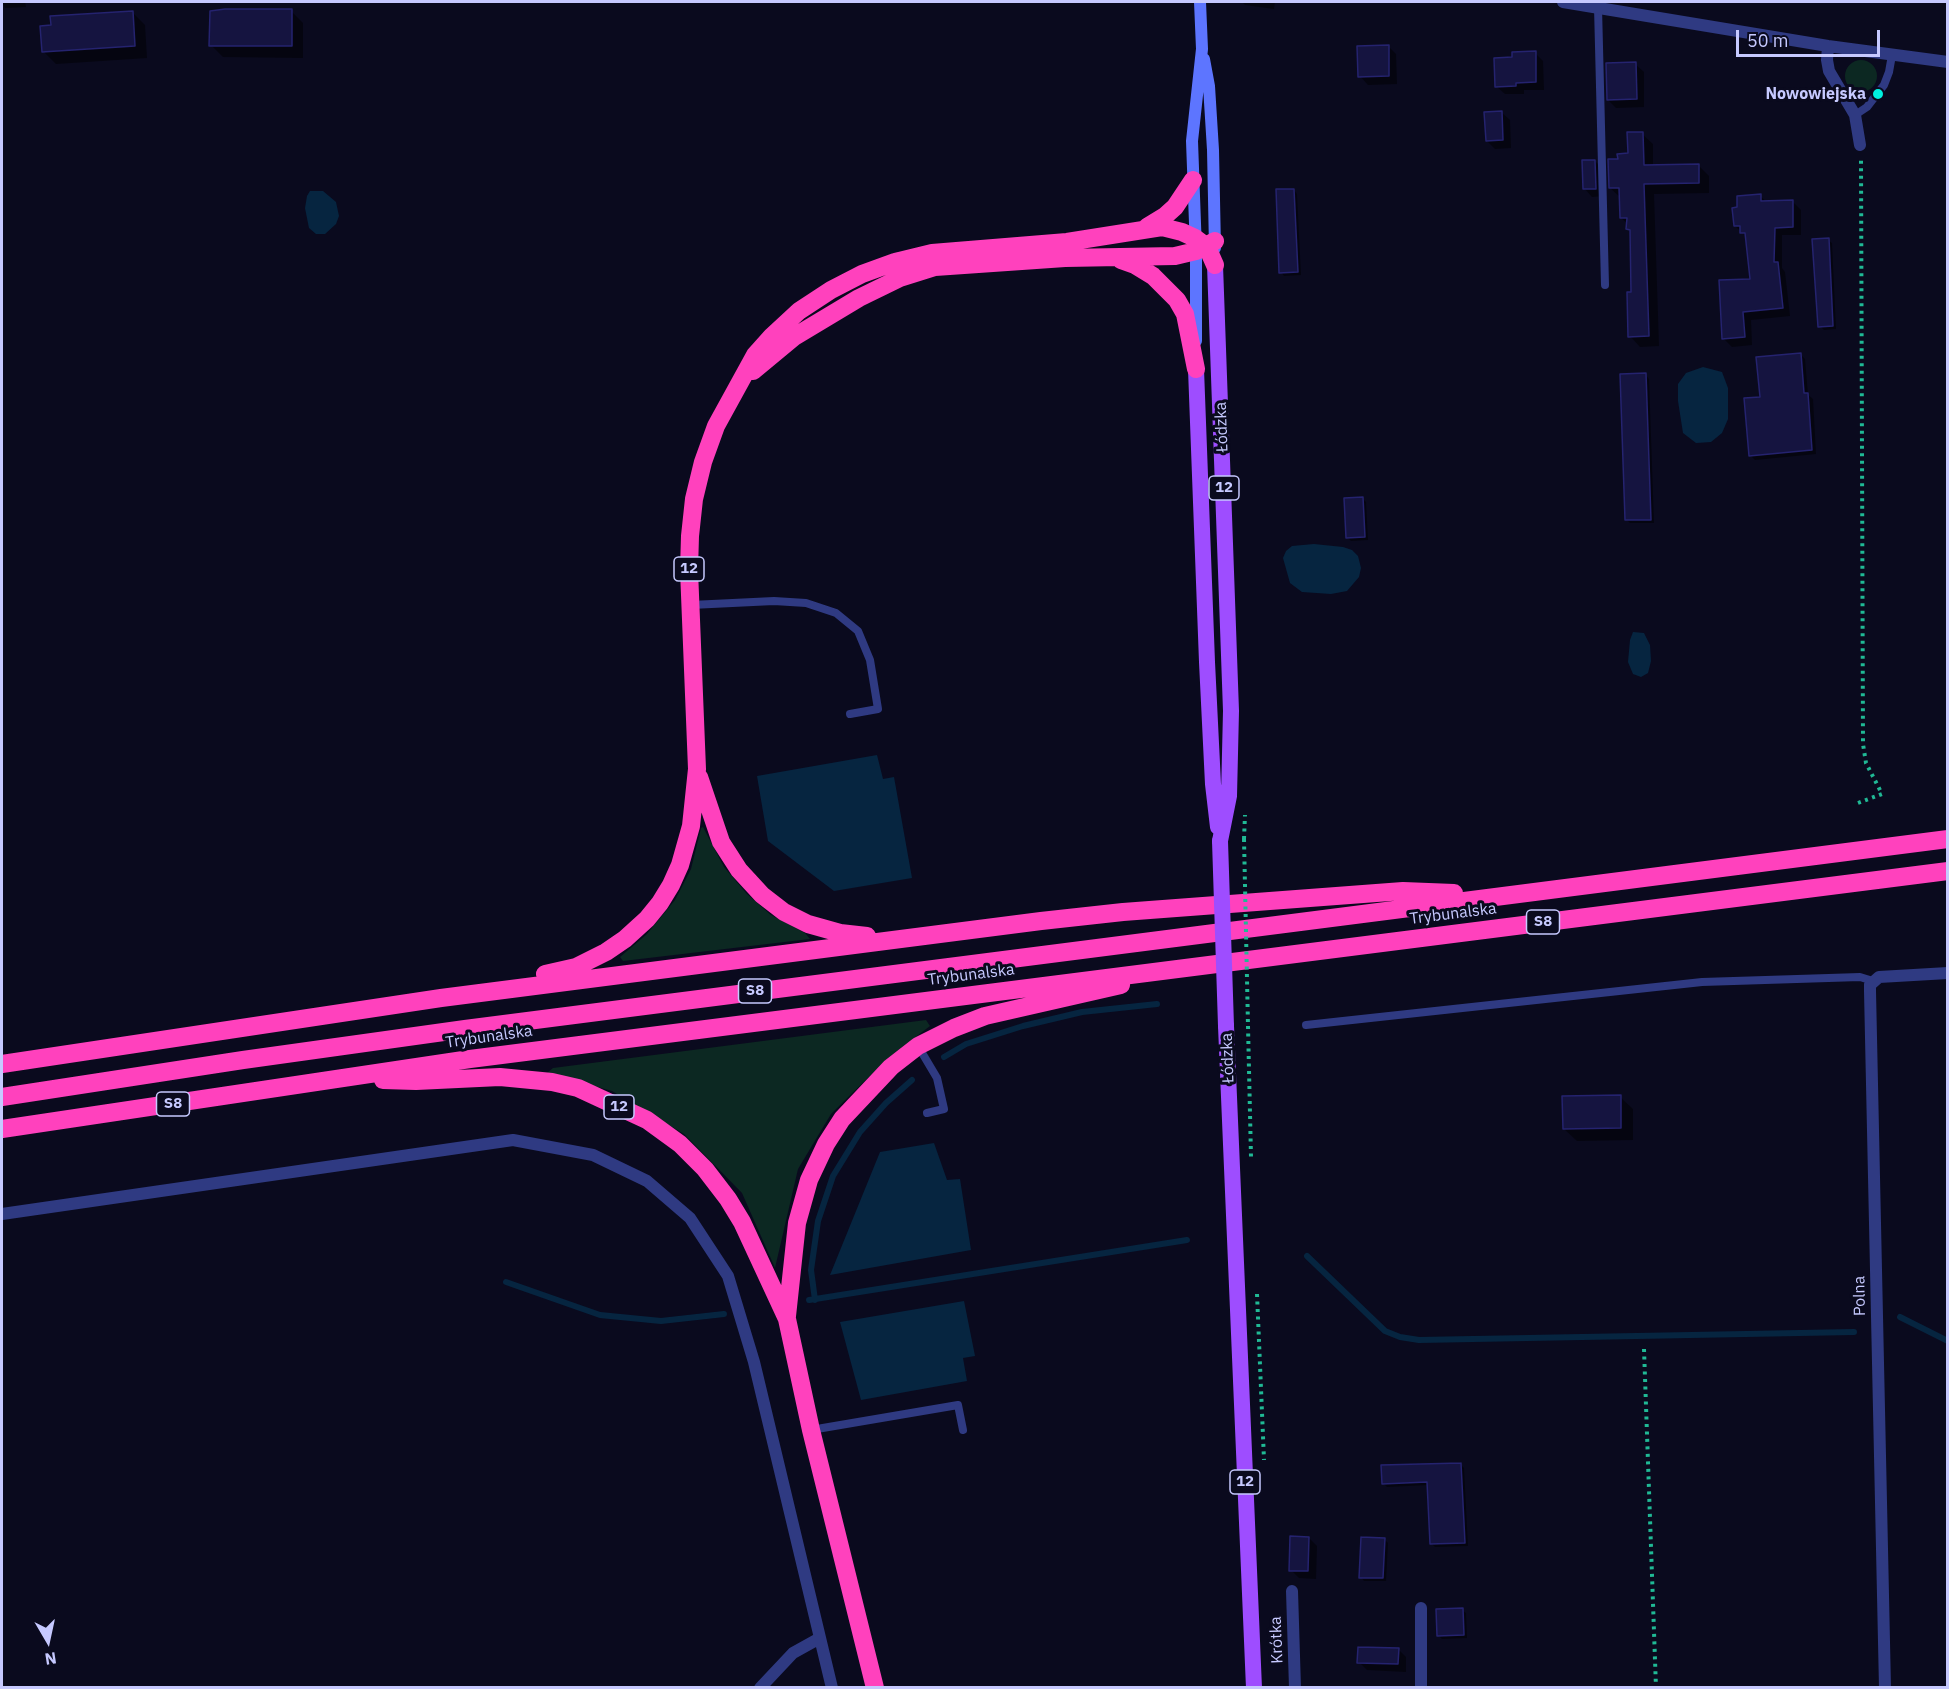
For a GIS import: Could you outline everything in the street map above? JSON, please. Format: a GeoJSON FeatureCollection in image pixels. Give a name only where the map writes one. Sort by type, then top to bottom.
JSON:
{"type":"FeatureCollection","features":[{"type":"Feature","properties":{"kind":"highway"},"geometry":{"type":"LineString","coordinates":[[1142,229],[1170,212],[1193,180]]}},
{"type":"Feature","properties":{"kind":"highway","name":"12"},"geometry":{"type":"LineString","coordinates":[[441,998],[576,967],[606,952],[633,933],[666,894],[680,865],[691,826],[697,769],[690,605],[690,536],[699,475],[716,426],[756,355],[772,336],[799,311],[831,290],[862,274],[895,262],[932,253],[1067,242],[1142,229],[1169,228],[1188,234],[1203,244],[1215,265]]}},
{"type":"Feature","properties":{"kind":"highway"},"geometry":{"type":"LineString","coordinates":[[1110,258],[1175,256],[1203,244]]}},
{"type":"Feature","properties":{"kind":"highway","name":"12"},"geometry":{"type":"LineString","coordinates":[[743,380],[784,345],[811,326],[859,298],[900,279],[935,267],[1065,258],[1110,258],[1128,262],[1147,271],[1172,293],[1185,314],[1196,369]]}},
{"type":"Feature","properties":{"kind":"highway"},"geometry":{"type":"LineString","coordinates":[[697,769],[721,842],[746,879],[770,902],[801,921],[830,931],[851,935],[911,938]]}},
{"type":"Feature","properties":{"kind":"highway","name":"Trybunalska"},"geometry":{"type":"LineString","coordinates":[[2,1097],[465,1029],[1947,839]]}},
{"type":"Feature","properties":{"kind":"highway","name":"Trybunalska"},"geometry":{"type":"LineString","coordinates":[[2,1129],[470,1059],[1947,871]]}},
{"type":"Feature","properties":{"kind":"highway"},"geometry":{"type":"LineString","coordinates":[[2,1064],[441,998],[1123,912],[1403,891],[1509,894]]}},
{"type":"Feature","properties":{"kind":"highway"},"geometry":{"type":"LineString","coordinates":[[787,1319],[796,1223],[809,1180],[826,1144],[842,1119],[863,1094],[891,1067],[918,1046],[985,1016],[1202,965]]}},
{"type":"Feature","properties":{"kind":"highway","name":"12"},"geometry":{"type":"LineString","coordinates":[[345,1078],[416,1082],[500,1077],[552,1082],[578,1088],[647,1120],[680,1144],[705,1169],[728,1199],[754,1247],[787,1319],[811,1430],[875,1688]]}},
{"type":"Feature","properties":{"kind":"main road","name":"Łódzka"},"geometry":{"type":"LineString","coordinates":[[1200,2],[1202,49],[1210,105],[1196,369],[1206,662],[1213,784],[1220,841],[1254,1688]]}},
{"type":"Feature","properties":{"kind":"main road","name":"Łódzka"},"geometry":{"type":"LineString","coordinates":[[1202,49],[1192,141],[1193,180],[1203,244]]}},
{"type":"Feature","properties":{"kind":"main road","name":"Łódzka"},"geometry":{"type":"LineString","coordinates":[[1215,265],[1231,711],[1229,796],[1220,841]]}},
{"type":"Feature","properties":{"kind":"street"},"geometry":{"type":"LineString","coordinates":[[1563,2],[1828,46],[1947,62]]}},
{"type":"Feature","properties":{"kind":"street"},"geometry":{"type":"LineString","coordinates":[[1828,46],[1829,71],[1855,115],[1860,145]]}},
{"type":"Feature","properties":{"kind":"street"},"geometry":{"type":"LineString","coordinates":[[1873,981],[1885,976],[1947,973]]}},
{"type":"Feature","properties":{"kind":"street","name":"Polna"},"geometry":{"type":"LineString","coordinates":[[1873,981],[1870,985],[1870,1003],[1885,1688]]}},
{"type":"Feature","properties":{"kind":"street"},"geometry":{"type":"LineString","coordinates":[[2,1214],[513,1140],[593,1155],[647,1181],[690,1218],[728,1276],[754,1362],[832,1688]]}},
{"type":"Feature","properties":{"kind":"street","name":"Krótka"},"geometry":{"type":"LineString","coordinates":[[1292,1591],[1295,1688]]}},
{"type":"Feature","properties":{"kind":"street"},"geometry":{"type":"LineString","coordinates":[[1421,1608],[1421,1688]]}},
{"type":"Feature","properties":{"kind":"street"},"geometry":{"type":"LineString","coordinates":[[760,1688],[793,1653],[820,1638]]}},
{"type":"Feature","properties":{"kind":"lane"},"geometry":{"type":"LineString","coordinates":[[1598,7],[1605,285]]}},
{"type":"Feature","properties":{"kind":"lane"},"geometry":{"type":"LineString","coordinates":[[1855,115],[1867,107],[1884,85],[1892,56]]}},
{"type":"Feature","properties":{"kind":"lane"},"geometry":{"type":"LineString","coordinates":[[690,605],[774,601],[806,603],[836,613],[858,631],[870,660],[878,710],[850,714]]}},
{"type":"Feature","properties":{"kind":"lane"},"geometry":{"type":"LineString","coordinates":[[1306,1024],[1702,982],[1860,977],[1873,981]]}},
{"type":"Feature","properties":{"kind":"lane"},"geometry":{"type":"LineString","coordinates":[[918,1046],[937,1077],[944,1110],[927,1113]]}},
{"type":"Feature","properties":{"kind":"lane"},"geometry":{"type":"LineString","coordinates":[[811,1430],[958,1405],[963,1430]]}},
{"type":"Feature","properties":{"kind":"path"},"geometry":{"type":"LineString","coordinates":[[1858,803],[1882,794],[1866,763],[1863,744],[1860,145]]}},
{"type":"Feature","properties":{"kind":"path"},"geometry":{"type":"LineString","coordinates":[[1244,839],[1248,1026]]}},
{"type":"Feature","properties":{"kind":"path"},"geometry":{"type":"LineString","coordinates":[[1644,1349],[1656,1688]]}},
{"type":"Feature","properties":{"kind":"green space"},"geometry":{"type":"Polygon","coordinates":[[[1861,60],[1872,65],[1877,76],[1872,87],[1861,92],[1850,87],[1845,76],[1850,65],[1861,60]]]}},
{"type":"Feature","properties":{"kind":"green space"},"geometry":{"type":"Polygon","coordinates":[[[703,827],[724,867],[747,894],[771,915],[805,933],[810,939],[623,961],[620,957],[647,934],[675,900],[691,869],[703,827]]]}},
{"type":"Feature","properties":{"kind":"green space"},"geometry":{"type":"Polygon","coordinates":[[[926,1020],[930,1026],[888,1058],[831,1114],[798,1169],[775,1268],[742,1193],[684,1134],[612,1091],[547,1073],[553,1068],[926,1020]]]}},
{"type":"Feature","properties":{"kind":"water"},"geometry":{"type":"Polygon","coordinates":[[[310,191],[323,191],[336,202],[339,216],[336,224],[325,234],[316,234],[309,228],[305,208],[310,191]]]}},
{"type":"Feature","properties":{"kind":"water"},"geometry":{"type":"Polygon","coordinates":[[[1703,367],[1722,372],[1728,388],[1728,419],[1722,433],[1711,442],[1696,443],[1683,433],[1678,384],[1686,373],[1703,367]]]}},
{"type":"Feature","properties":{"kind":"water"},"geometry":{"type":"Polygon","coordinates":[[[1314,544],[1343,547],[1352,550],[1358,556],[1361,568],[1359,577],[1347,591],[1331,594],[1302,592],[1290,583],[1283,558],[1286,551],[1292,546],[1314,544]]]}},
{"type":"Feature","properties":{"kind":"water"},"geometry":{"type":"Polygon","coordinates":[[[1633,632],[1644,633],[1650,645],[1651,661],[1648,673],[1641,677],[1633,674],[1628,662],[1633,632]]]}},
{"type":"Feature","properties":{"kind":"water"},"geometry":{"type":"Polygon","coordinates":[[[877,755],[883,779],[894,777],[912,878],[834,891],[768,841],[757,776],[877,755]]]}},
{"type":"Feature","properties":{"kind":"water"},"geometry":{"type":"Polygon","coordinates":[[[934,1143],[947,1180],[960,1179],[971,1250],[830,1275],[880,1152],[934,1143]]]}},
{"type":"Feature","properties":{"kind":"water"},"geometry":{"type":"Polygon","coordinates":[[[964,1301],[975,1356],[963,1358],[967,1381],[861,1400],[840,1322],[964,1301]]]}},
{"type":"Feature","properties":{"kind":"building"},"geometry":{"type":"Polygon","coordinates":[[[292,9],[292,46],[209,46],[210,11],[292,9]]]}},
{"type":"Feature","properties":{"kind":"building"},"geometry":{"type":"Polygon","coordinates":[[[133,11],[135,46],[42,52],[40,26],[51,25],[50,16],[133,11]]]}},
{"type":"Feature","properties":{"kind":"building"},"geometry":{"type":"Polygon","coordinates":[[[1389,45],[1389,76],[1358,77],[1357,46],[1389,45]]]}},
{"type":"Feature","properties":{"kind":"building"},"geometry":{"type":"Polygon","coordinates":[[[1536,51],[1536,82],[1495,87],[1494,58],[1512,57],[1512,52],[1536,51]]]}},
{"type":"Feature","properties":{"kind":"building"},"geometry":{"type":"Polygon","coordinates":[[[1636,62],[1637,99],[1607,100],[1606,63],[1636,62]]]}},
{"type":"Feature","properties":{"kind":"building"},"geometry":{"type":"Polygon","coordinates":[[[1502,111],[1503,140],[1486,141],[1484,112],[1502,111]]]}},
{"type":"Feature","properties":{"kind":"building"},"geometry":{"type":"Polygon","coordinates":[[[1627,132],[1643,132],[1644,165],[1699,164],[1699,183],[1644,184],[1649,336],[1628,337],[1627,292],[1631,292],[1630,230],[1626,229],[1627,218],[1620,218],[1619,188],[1609,188],[1608,159],[1618,159],[1617,154],[1628,153],[1627,132]]]}},
{"type":"Feature","properties":{"kind":"building"},"geometry":{"type":"Polygon","coordinates":[[[1582,160],[1595,160],[1596,189],[1583,189],[1582,160]]]}},
{"type":"Feature","properties":{"kind":"building"},"geometry":{"type":"Polygon","coordinates":[[[1276,189],[1294,189],[1298,272],[1279,273],[1276,189]]]}},
{"type":"Feature","properties":{"kind":"building"},"geometry":{"type":"Polygon","coordinates":[[[1761,194],[1761,201],[1793,200],[1793,227],[1775,228],[1774,262],[1778,262],[1783,308],[1743,312],[1745,337],[1722,339],[1719,280],[1750,279],[1745,233],[1740,233],[1740,226],[1734,226],[1732,208],[1737,207],[1737,196],[1761,194]]]}},
{"type":"Feature","properties":{"kind":"building"},"geometry":{"type":"Polygon","coordinates":[[[1829,238],[1833,326],[1818,327],[1812,239],[1829,238]]]}},
{"type":"Feature","properties":{"kind":"building"},"geometry":{"type":"Polygon","coordinates":[[[1801,353],[1804,393],[1808,393],[1812,450],[1749,456],[1744,398],[1760,397],[1756,357],[1801,353]]]}},
{"type":"Feature","properties":{"kind":"building"},"geometry":{"type":"Polygon","coordinates":[[[1646,373],[1651,520],[1625,520],[1620,374],[1646,373]]]}},
{"type":"Feature","properties":{"kind":"building"},"geometry":{"type":"Polygon","coordinates":[[[1363,497],[1365,537],[1346,538],[1344,498],[1363,497]]]}},
{"type":"Feature","properties":{"kind":"building"},"geometry":{"type":"Polygon","coordinates":[[[1621,1095],[1621,1128],[1563,1129],[1562,1096],[1621,1095]]]}},
{"type":"Feature","properties":{"kind":"building"},"geometry":{"type":"Polygon","coordinates":[[[1461,1463],[1465,1543],[1430,1544],[1427,1482],[1382,1484],[1381,1465],[1461,1463]]]}},
{"type":"Feature","properties":{"kind":"building"},"geometry":{"type":"Polygon","coordinates":[[[1290,1536],[1309,1537],[1308,1571],[1289,1571],[1290,1536]]]}},
{"type":"Feature","properties":{"kind":"building"},"geometry":{"type":"Polygon","coordinates":[[[1361,1537],[1385,1538],[1383,1578],[1359,1578],[1361,1537]]]}},
{"type":"Feature","properties":{"kind":"building"},"geometry":{"type":"Polygon","coordinates":[[[1463,1608],[1464,1635],[1437,1636],[1436,1609],[1463,1608]]]}},
{"type":"Feature","properties":{"kind":"building"},"geometry":{"type":"Polygon","coordinates":[[[1358,1647],[1399,1648],[1398,1664],[1357,1663],[1358,1647]]]}},
{"type":"Feature","properties":{"kind":"waterway"},"geometry":{"type":"LineString","coordinates":[[944,1057],[966,1044],[1023,1026],[1082,1012],[1157,1004]]}},
{"type":"Feature","properties":{"kind":"waterway"},"geometry":{"type":"LineString","coordinates":[[815,1300],[811,1270],[818,1221],[833,1176],[860,1132],[886,1103],[912,1080]]}},
{"type":"Feature","properties":{"kind":"waterway"},"geometry":{"type":"LineString","coordinates":[[809,1300],[1187,1240]]}},
{"type":"Feature","properties":{"kind":"waterway"},"geometry":{"type":"LineString","coordinates":[[1307,1256],[1385,1331],[1400,1337],[1419,1340],[1854,1332]]}},
{"type":"Feature","properties":{"kind":"waterway"},"geometry":{"type":"LineString","coordinates":[[506,1282],[600,1315],[661,1321],[724,1314]]}},
{"type":"Feature","properties":{"kind":"waterway"},"geometry":{"type":"LineString","coordinates":[[1900,1317],[1948,1341]]}},
{"type":"Feature","properties":{"kind":"place","name":"Nowowiejska"},"geometry":{"type":"Point","coordinates":[1878,94]}}]}
